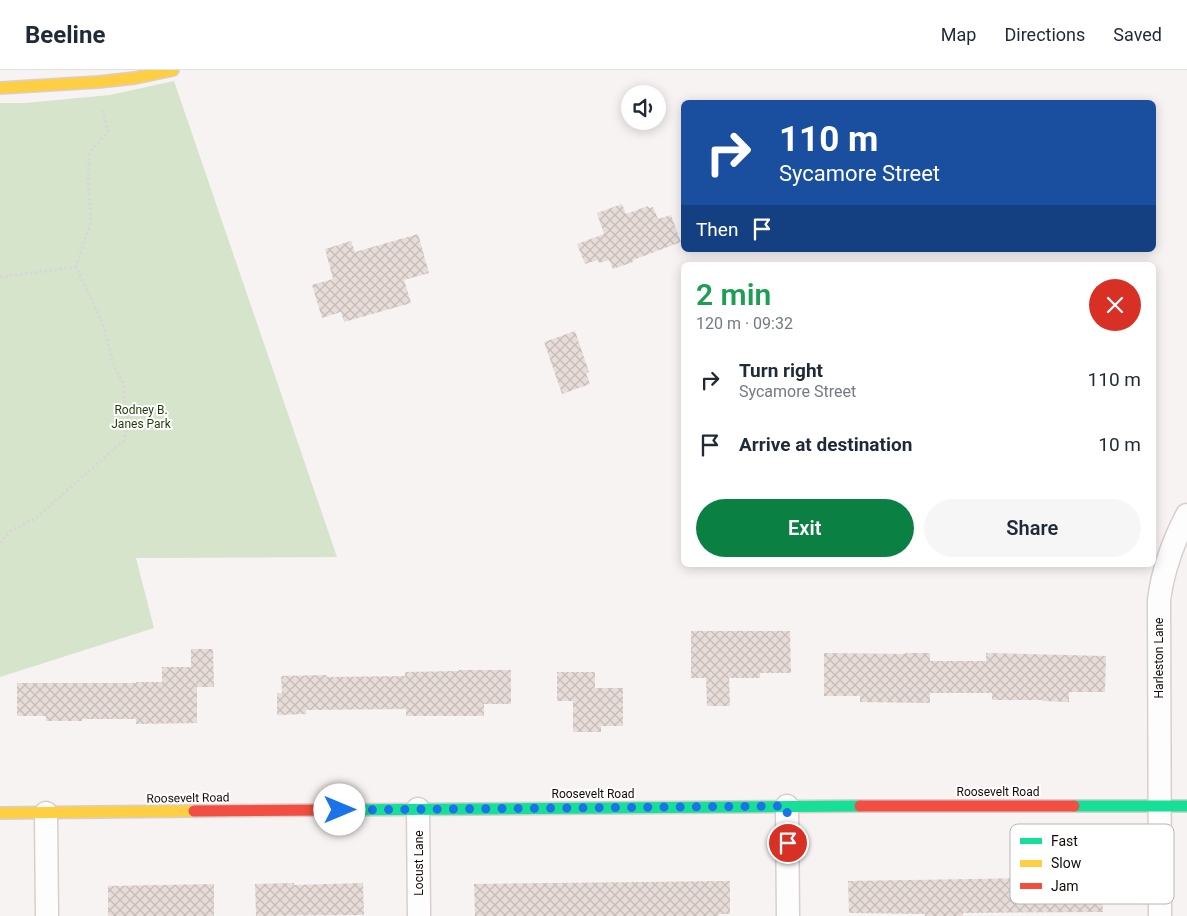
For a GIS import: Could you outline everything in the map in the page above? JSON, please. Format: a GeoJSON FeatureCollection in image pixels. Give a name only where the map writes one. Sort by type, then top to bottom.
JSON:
{"type":"FeatureCollection","features":[{"type":"Feature","properties":{"kind":"street"},"geometry":{"type":"LineString","coordinates":[[0,88],[98,82],[135,78],[173,70]]}},
{"type":"Feature","properties":{"kind":"street","name":"Harleston Lane"},"geometry":{"type":"LineString","coordinates":[[1160,824],[1159,600],[1162,579],[1170,553],[1187,515]]}},
{"type":"Feature","properties":{"kind":"street"},"geometry":{"type":"LineString","coordinates":[[787,806],[788,916]]}},
{"type":"Feature","properties":{"kind":"street","name":"Roosevelt Road"},"geometry":{"type":"LineString","coordinates":[[0,813],[787,806],[1187,806]]}},
{"type":"Feature","properties":{"kind":"street","name":"Locust Lane"},"geometry":{"type":"LineString","coordinates":[[418,809],[419,916]]}},
{"type":"Feature","properties":{"kind":"street"},"geometry":{"type":"LineString","coordinates":[[46,813],[46,916]]}},
{"type":"Feature","properties":{"kind":"path"},"geometry":{"type":"LineString","coordinates":[[0,543],[10,531],[36,518],[124,440],[128,424],[123,383],[113,364],[104,327],[76,267],[91,221],[88,178],[90,152],[108,132],[98,82]]}},
{"type":"Feature","properties":{"kind":"path"},"geometry":{"type":"LineString","coordinates":[[0,277],[76,267]]}},
{"type":"Feature","properties":{"kind":"green space","name":"Rodney B. Janes Park"},"geometry":{"type":"Polygon","coordinates":[[[174,81],[337,557],[136,558],[154,628],[0,677],[0,103],[25,103],[110,95],[174,81]]]}},
{"type":"Feature","properties":{"kind":"building"},"geometry":{"type":"Polygon","coordinates":[[[622,204],[626,214],[648,206],[649,208],[653,207],[658,219],[671,215],[681,242],[613,269],[609,260],[599,263],[598,260],[585,264],[577,244],[604,234],[597,213],[622,204]]]}},
{"type":"Feature","properties":{"kind":"building"},"geometry":{"type":"Polygon","coordinates":[[[418,234],[429,273],[404,280],[411,303],[344,322],[341,312],[322,318],[312,285],[333,279],[325,249],[351,241],[355,252],[418,234]]]}},
{"type":"Feature","properties":{"kind":"building"},"geometry":{"type":"Polygon","coordinates":[[[575,331],[589,372],[586,373],[590,384],[562,394],[544,342],[575,331]]]}},
{"type":"Feature","properties":{"kind":"building"},"geometry":{"type":"Polygon","coordinates":[[[691,631],[790,631],[791,673],[760,673],[760,678],[729,678],[730,706],[707,706],[706,678],[691,678],[691,631]]]}},
{"type":"Feature","properties":{"kind":"building"},"geometry":{"type":"Polygon","coordinates":[[[191,649],[213,649],[214,687],[197,687],[197,723],[136,724],[136,719],[46,721],[46,716],[17,716],[17,683],[162,682],[162,667],[191,667],[191,649]]]}},
{"type":"Feature","properties":{"kind":"building"},"geometry":{"type":"Polygon","coordinates":[[[824,653],[930,653],[930,661],[986,661],[986,653],[1106,656],[1105,692],[1069,692],[1069,702],[992,700],[992,693],[930,693],[930,703],[860,702],[860,696],[824,696],[824,653]]]}},
{"type":"Feature","properties":{"kind":"building"},"geometry":{"type":"Polygon","coordinates":[[[511,670],[511,704],[484,704],[484,716],[406,716],[406,709],[306,710],[306,714],[277,715],[277,693],[282,693],[281,676],[405,676],[405,672],[511,670]]]}},
{"type":"Feature","properties":{"kind":"building"},"geometry":{"type":"Polygon","coordinates":[[[557,672],[595,672],[595,688],[623,688],[623,726],[601,726],[601,732],[573,732],[573,701],[557,701],[557,672]]]}},
{"type":"Feature","properties":{"kind":"building"},"geometry":{"type":"Polygon","coordinates":[[[1010,878],[1010,904],[1103,904],[1103,912],[963,913],[963,916],[849,913],[848,881],[1010,878]]]}},
{"type":"Feature","properties":{"kind":"building"},"geometry":{"type":"Polygon","coordinates":[[[730,881],[730,914],[719,914],[719,916],[475,916],[474,884],[730,881]]]}},
{"type":"Feature","properties":{"kind":"building"},"geometry":{"type":"Polygon","coordinates":[[[294,883],[294,885],[363,883],[364,915],[256,916],[255,884],[294,883]]]}},
{"type":"Feature","properties":{"kind":"building"},"geometry":{"type":"Polygon","coordinates":[[[214,884],[214,916],[108,916],[108,886],[214,884]]]}},
{"type":"Feature","properties":{"kind":"traffic: fast"},"geometry":{"type":"LineString","coordinates":[[329,810],[860,806]]}},
{"type":"Feature","properties":{"kind":"traffic: fast"},"geometry":{"type":"LineString","coordinates":[[1074,806],[1187,806]]}},
{"type":"Feature","properties":{"kind":"traffic: slow"},"geometry":{"type":"LineString","coordinates":[[0,88],[98,82],[135,78],[173,70]]}},
{"type":"Feature","properties":{"kind":"traffic: slow"},"geometry":{"type":"LineString","coordinates":[[0,813],[194,811]]}},
{"type":"Feature","properties":{"kind":"traffic: jam"},"geometry":{"type":"LineString","coordinates":[[860,806],[1074,806]]}},
{"type":"Feature","properties":{"kind":"traffic: jam"},"geometry":{"type":"LineString","coordinates":[[194,811],[329,810]]}},
{"type":"Feature","properties":{"kind":"route"},"geometry":{"type":"LineString","coordinates":[[340,810],[787,806],[788,843]]}}]}
